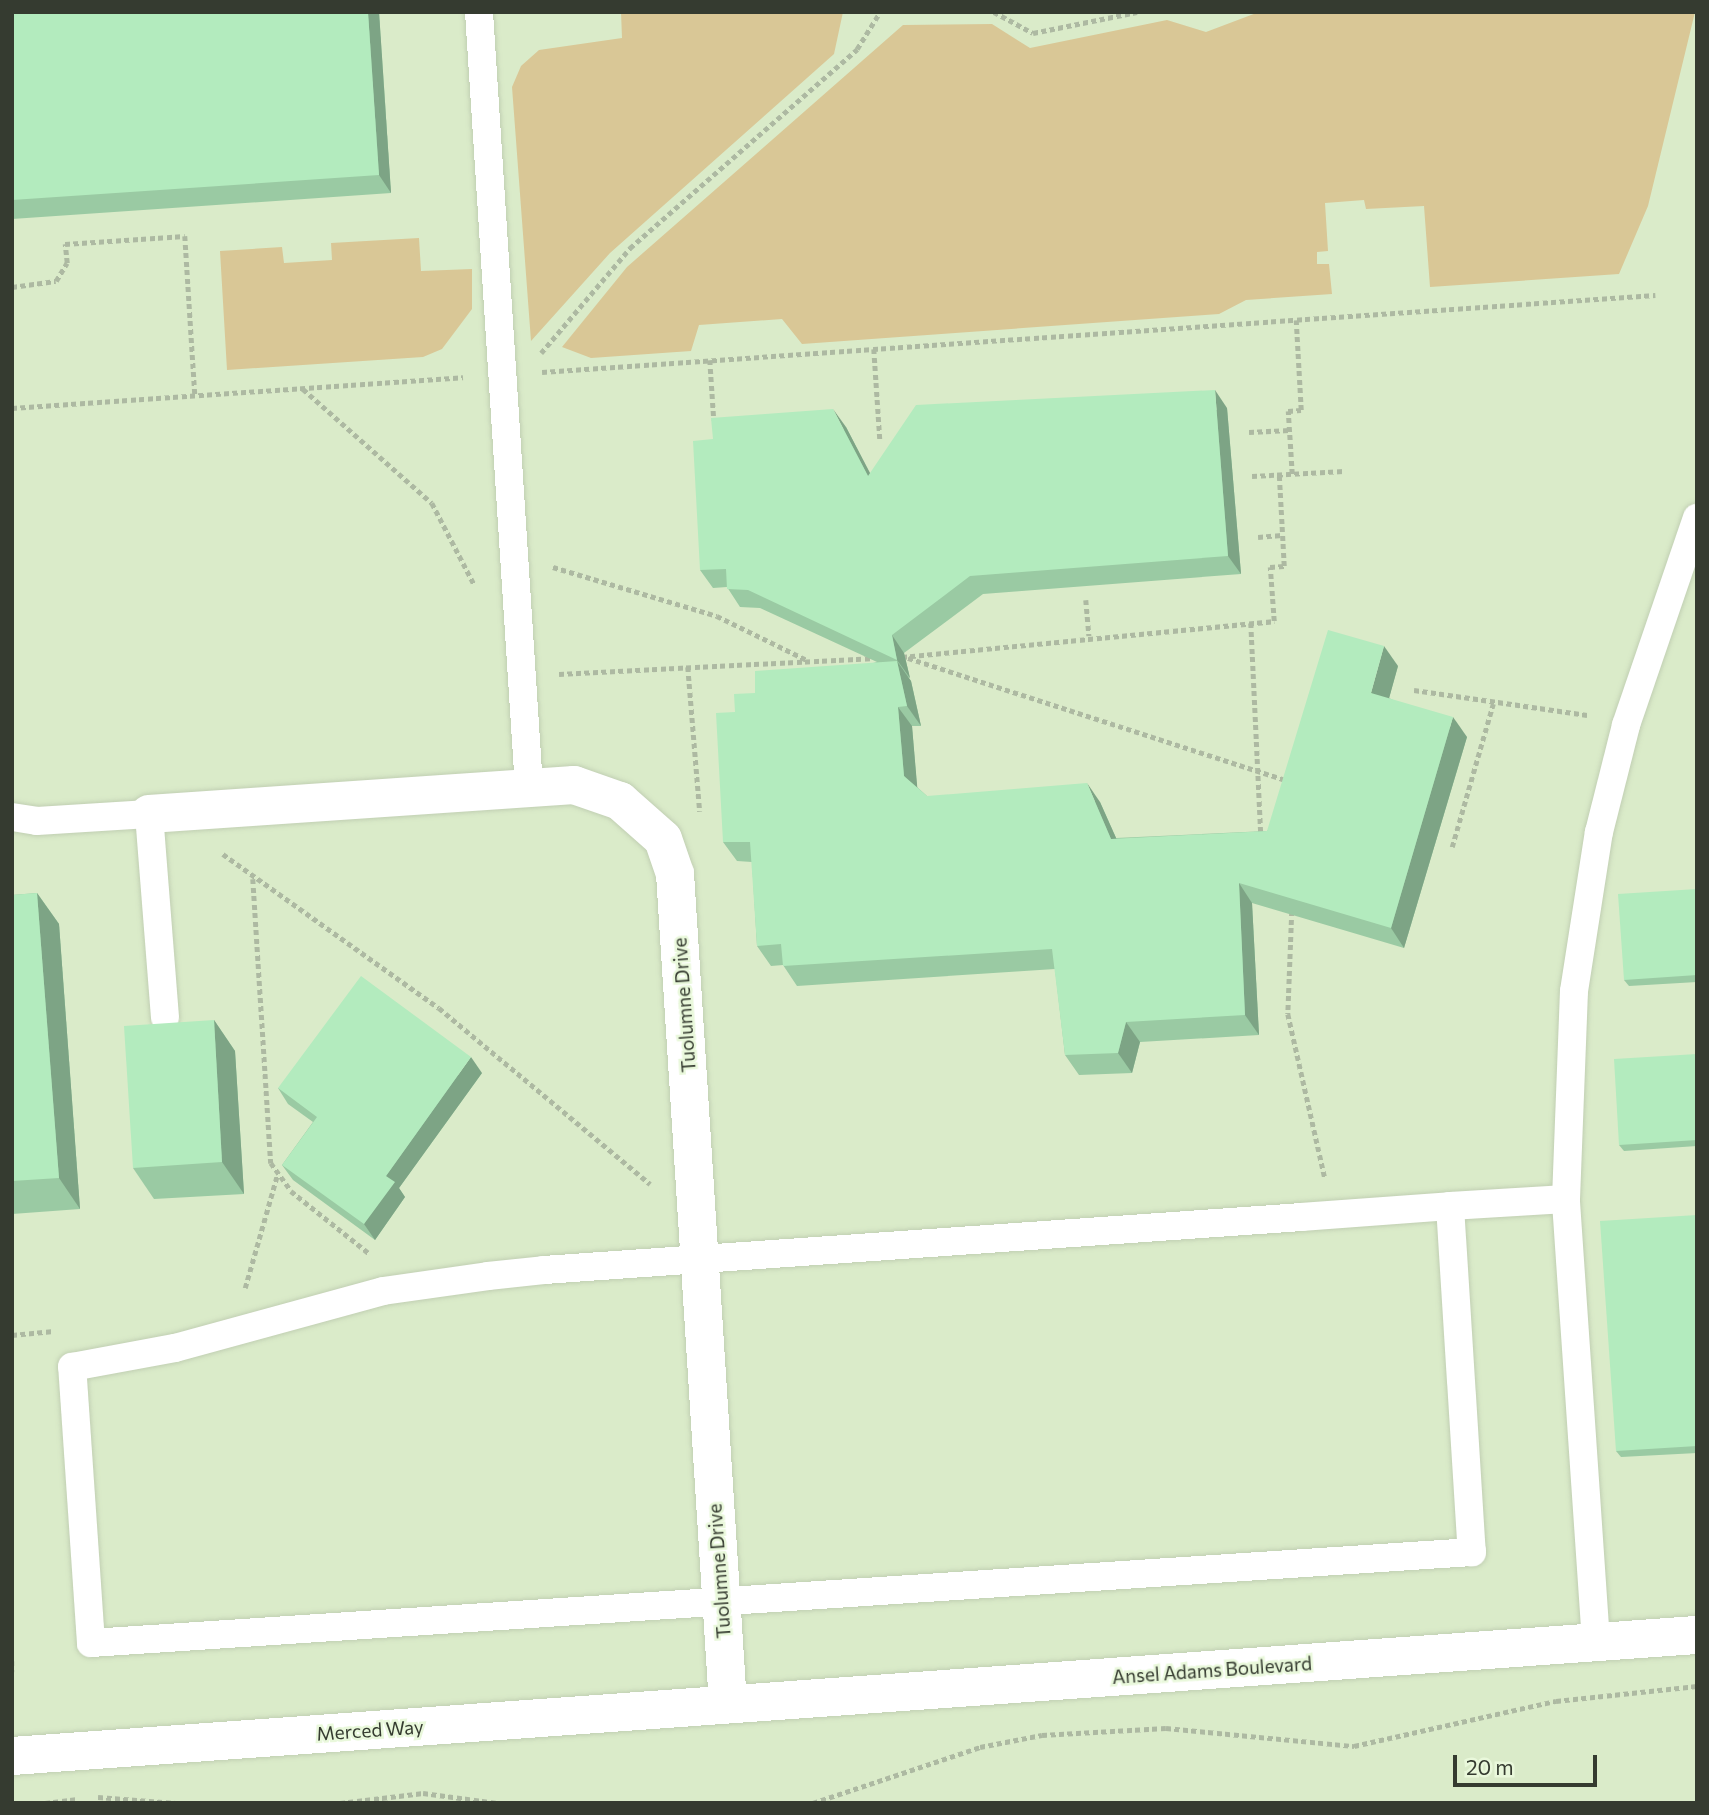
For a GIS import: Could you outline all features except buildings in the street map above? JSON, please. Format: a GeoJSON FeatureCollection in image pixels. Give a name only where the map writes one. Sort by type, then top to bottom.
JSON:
{"type":"FeatureCollection","features":[{"type":"Feature","properties":{"kind":"street","name":"Tuolumne Drive"},"geometry":{"type":"LineString","coordinates":[[149,814],[529,787],[602,792],[643,817],[668,847],[699,1243],[728,1704]]}},
{"type":"Feature","properties":{"kind":"street","name":"Ansel Adams Boulevard"},"geometry":{"type":"LineString","coordinates":[[728,1704],[1697,1635]]}},
{"type":"Feature","properties":{"kind":"street","name":"Merced Way"},"geometry":{"type":"LineString","coordinates":[[12,1756],[728,1704]]}},
{"type":"Feature","properties":{"kind":"lane"},"geometry":{"type":"LineString","coordinates":[[479,12],[514,374],[529,787]]}},
{"type":"Feature","properties":{"kind":"lane"},"geometry":{"type":"LineString","coordinates":[[1596,1642],[1566,1199],[1574,991],[1599,832],[1637,690],[1680,582],[1697,518]]}},
{"type":"Feature","properties":{"kind":"lane"},"geometry":{"type":"LineString","coordinates":[[12,817],[37,821],[149,814],[165,1017]]}},
{"type":"Feature","properties":{"kind":"lane"},"geometry":{"type":"LineString","coordinates":[[1450,1206],[1472,1552],[91,1643],[72,1367],[434,1282],[699,1243],[1566,1199]]}},
{"type":"Feature","properties":{"kind":"path"},"geometry":{"type":"LineString","coordinates":[[514,374],[610,268],[857,49],[880,12]]}},
{"type":"Feature","properties":{"kind":"path"},"geometry":{"type":"LineString","coordinates":[[922,12],[939,12]]}},
{"type":"Feature","properties":{"kind":"path"},"geometry":{"type":"LineString","coordinates":[[994,12],[1032,33],[1137,12]]}},
{"type":"Feature","properties":{"kind":"path"},"geometry":{"type":"LineString","coordinates":[[1192,12],[1219,12]]}},
{"type":"Feature","properties":{"kind":"path"},"geometry":{"type":"LineString","coordinates":[[12,287],[56,281],[67,263],[65,244],[185,236],[195,396]]}},
{"type":"Feature","properties":{"kind":"path"},"geometry":{"type":"LineString","coordinates":[[12,408],[1655,295]]}},
{"type":"Feature","properties":{"kind":"path"},"geometry":{"type":"LineString","coordinates":[[1292,474],[1288,411],[1301,411],[1296,320]]}},
{"type":"Feature","properties":{"kind":"path"},"geometry":{"type":"LineString","coordinates":[[874,349],[880,440]]}},
{"type":"Feature","properties":{"kind":"path"},"geometry":{"type":"LineString","coordinates":[[710,360],[715,436]]}},
{"type":"Feature","properties":{"kind":"path"},"geometry":{"type":"LineString","coordinates":[[303,388],[432,503],[477,589]]}},
{"type":"Feature","properties":{"kind":"path"},"geometry":{"type":"LineString","coordinates":[[1250,432],[1290,430]]}},
{"type":"Feature","properties":{"kind":"path"},"geometry":{"type":"LineString","coordinates":[[1252,477],[1344,471]]}},
{"type":"Feature","properties":{"kind":"path"},"geometry":{"type":"LineString","coordinates":[[890,657],[1089,636],[1274,621],[1270,567],[1284,566],[1279,475]]}},
{"type":"Feature","properties":{"kind":"path"},"geometry":{"type":"LineString","coordinates":[[1258,537],[1282,535]]}},
{"type":"Feature","properties":{"kind":"path"},"geometry":{"type":"LineString","coordinates":[[546,565],[717,616],[807,661]]}},
{"type":"Feature","properties":{"kind":"path"},"geometry":{"type":"LineString","coordinates":[[1086,600],[1089,636]]}},
{"type":"Feature","properties":{"kind":"path"},"geometry":{"type":"LineString","coordinates":[[1251,623],[1262,853]]}},
{"type":"Feature","properties":{"kind":"path"},"geometry":{"type":"LineString","coordinates":[[904,656],[1296,784]]}},
{"type":"Feature","properties":{"kind":"path"},"geometry":{"type":"LineString","coordinates":[[555,674],[876,658]]}},
{"type":"Feature","properties":{"kind":"path"},"geometry":{"type":"LineString","coordinates":[[688,667],[701,827]]}},
{"type":"Feature","properties":{"kind":"path"},"geometry":{"type":"LineString","coordinates":[[1414,690],[1493,704],[1587,715]]}},
{"type":"Feature","properties":{"kind":"path"},"geometry":{"type":"LineString","coordinates":[[1452,847],[1493,704]]}},
{"type":"Feature","properties":{"kind":"path"},"geometry":{"type":"LineString","coordinates":[[211,845],[253,879],[305,910],[525,1076],[699,1243]]}},
{"type":"Feature","properties":{"kind":"path"},"geometry":{"type":"LineString","coordinates":[[253,879],[267,1147],[277,1175],[374,1257]]}},
{"type":"Feature","properties":{"kind":"path"},"geometry":{"type":"LineString","coordinates":[[1292,904],[1288,1014],[1326,1184]]}},
{"type":"Feature","properties":{"kind":"path"},"geometry":{"type":"LineString","coordinates":[[245,1289],[277,1175]]}},
{"type":"Feature","properties":{"kind":"path"},"geometry":{"type":"LineString","coordinates":[[12,1661],[12,1672]]}},
{"type":"Feature","properties":{"kind":"path"},"geometry":{"type":"LineString","coordinates":[[813,1803],[981,1747],[1042,1735],[1166,1728],[1354,1746],[1556,1701],[1697,1686]]}},
{"type":"Feature","properties":{"kind":"path"},"geometry":{"type":"LineString","coordinates":[[340,1803],[423,1793],[497,1803]]}},
{"type":"Feature","properties":{"kind":"path"},"geometry":{"type":"LineString","coordinates":[[45,1803],[98,1797],[176,1803]]}},
{"type":"Feature","properties":{"kind":"shaded area"},"geometry":{"type":"Polygon","coordinates":[[[12,12],[1697,12],[1697,1803],[12,1803],[12,12]]]}},
{"type":"Feature","properties":{"kind":"shaded area"},"geometry":{"type":"Polygon","coordinates":[[[621,12],[843,12],[834,54],[610,253],[531,341],[512,87],[521,66],[539,50],[622,38],[621,12]]]}},
{"type":"Feature","properties":{"kind":"shaded area"},"geometry":{"type":"Polygon","coordinates":[[[1259,12],[1695,12],[1648,206],[1619,274],[1430,287],[1424,206],[1366,209],[1364,200],[1325,203],[1328,251],[1317,252],[1317,264],[1329,264],[1332,294],[1246,300],[1219,314],[802,344],[782,319],[699,325],[691,351],[591,358],[562,347],[627,267],[903,25],[992,24],[1030,48],[1167,20],[1206,32],[1259,12]]]}},
{"type":"Feature","properties":{"kind":"shaded area"},"geometry":{"type":"Polygon","coordinates":[[[419,238],[421,271],[472,269],[472,309],[442,349],[423,357],[227,370],[220,251],[282,247],[284,263],[332,260],[331,243],[419,238]]]}}]}
